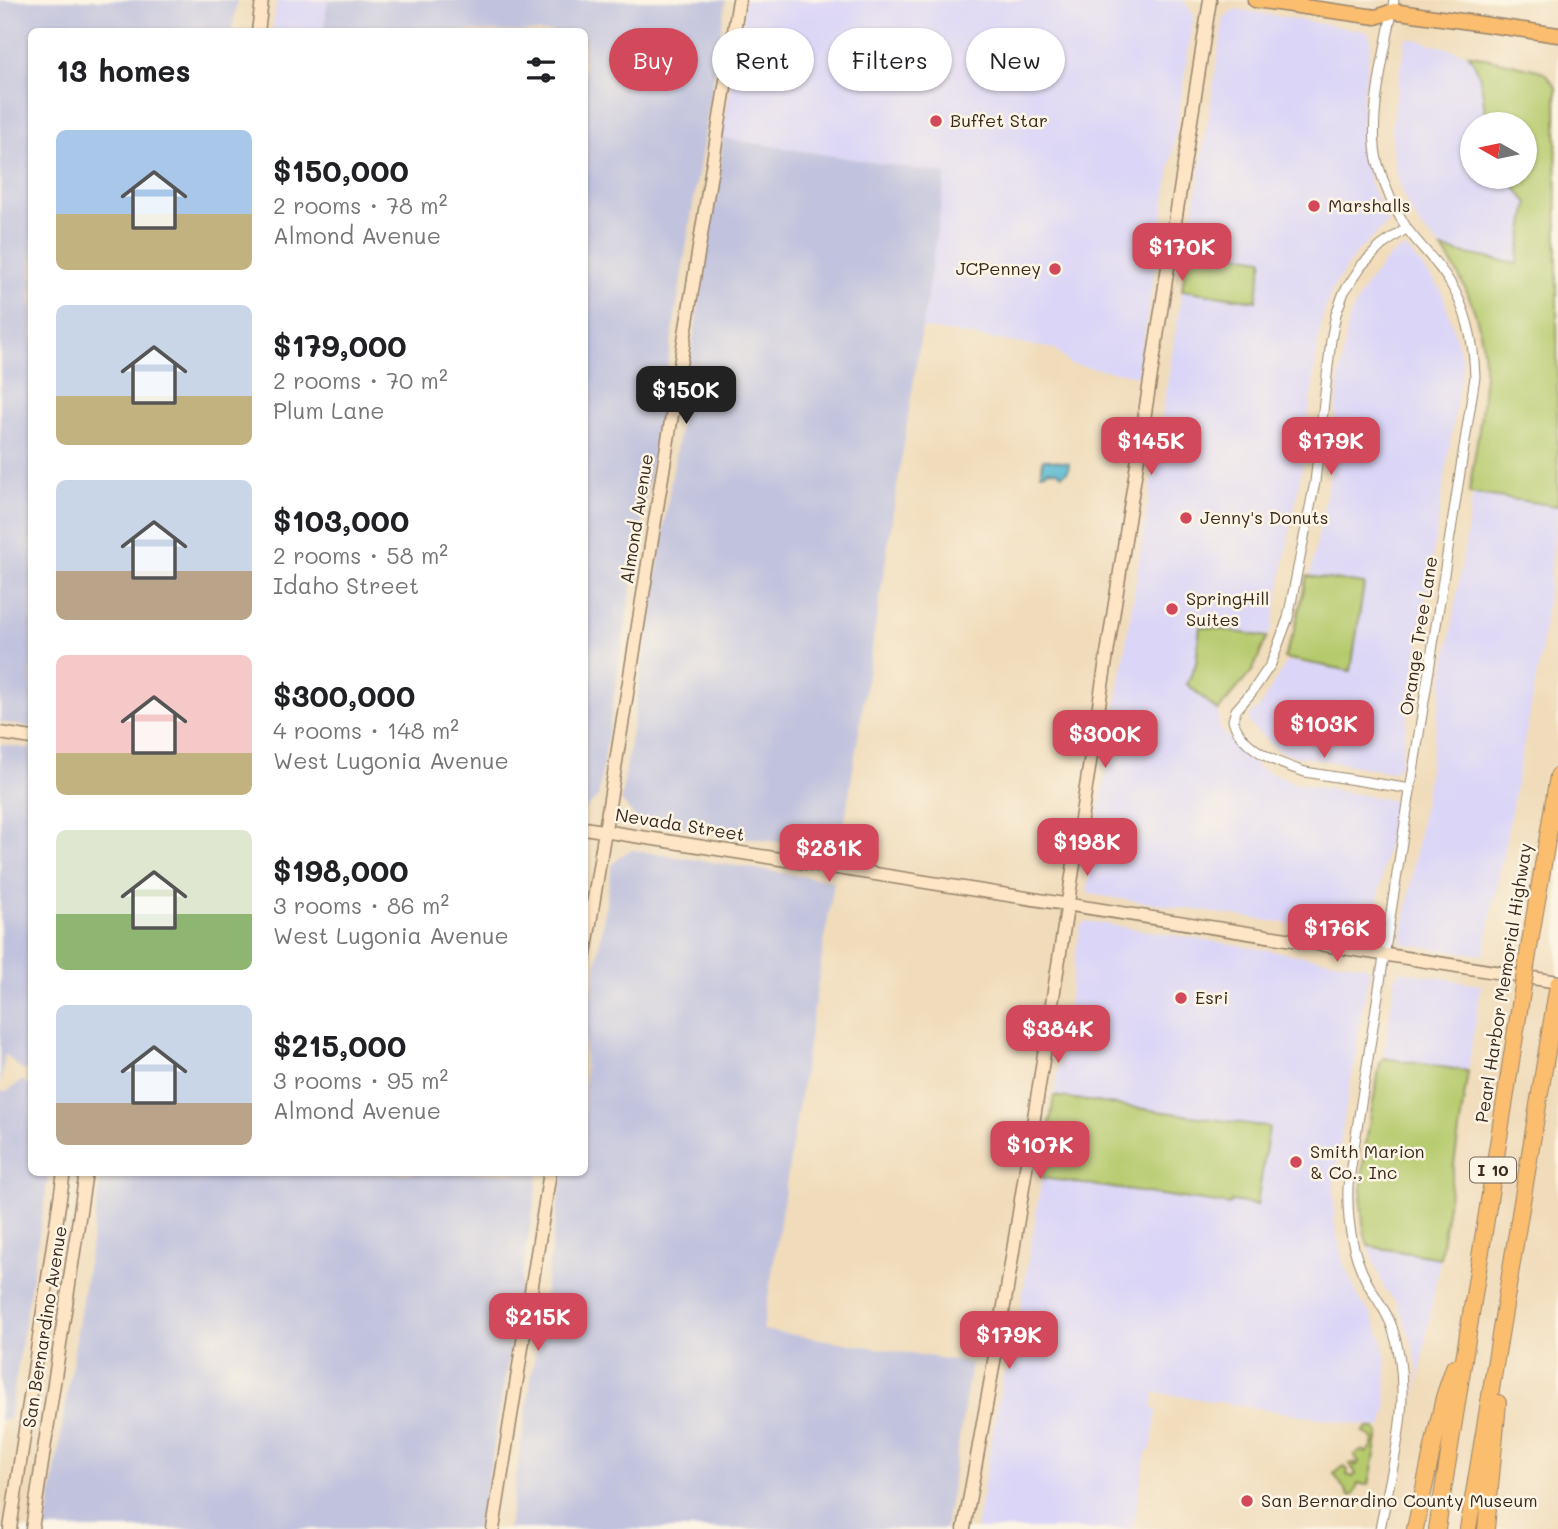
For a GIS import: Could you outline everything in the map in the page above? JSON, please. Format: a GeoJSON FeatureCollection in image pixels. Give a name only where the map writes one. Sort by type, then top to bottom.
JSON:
{"type":"FeatureCollection","features":[{"type":"Feature","properties":{"kind":"highway","name":"Pearl Harbor Memorial Highway"},"geometry":{"type":"LineString","coordinates":[[1437,1529],[1467,1329],[1558,776]]}},
{"type":"Feature","properties":{"kind":"highway","name":"I 10"},"geometry":{"type":"LineString","coordinates":[[1468,1529],[1558,983]]}},
{"type":"Feature","properties":{"kind":"highway"},"geometry":{"type":"LineString","coordinates":[[1486,1529],[1513,1247]]}},
{"type":"Feature","properties":{"kind":"highway"},"geometry":{"type":"LineString","coordinates":[[1415,1529],[1444,1397],[1467,1329]]}},
{"type":"Feature","properties":{"kind":"main road"},"geometry":{"type":"LineString","coordinates":[[1255,0],[1376,17],[1393,5]]}},
{"type":"Feature","properties":{"kind":"main road"},"geometry":{"type":"LineString","coordinates":[[1380,0],[1393,5],[1558,35]]}},
{"type":"Feature","properties":{"kind":"street"},"geometry":{"type":"LineString","coordinates":[[258,28],[262,0]]}},
{"type":"Feature","properties":{"kind":"street","name":"Almond Avenue"},"geometry":{"type":"LineString","coordinates":[[588,935],[739,0]]}},
{"type":"Feature","properties":{"kind":"street"},"geometry":{"type":"LineString","coordinates":[[964,1529],[1007,1289],[1210,0]]}},
{"type":"Feature","properties":{"kind":"street","name":"Orange Tree Lane"},"geometry":{"type":"LineString","coordinates":[[1380,1529],[1403,1405],[1402,1378],[1392,1326],[1365,1279],[1353,1246],[1348,1199],[1475,377],[1472,339],[1461,302],[1437,263],[1407,228],[1385,183],[1378,161],[1375,141],[1377,105],[1393,5]]}},
{"type":"Feature","properties":{"kind":"street"},"geometry":{"type":"LineString","coordinates":[[1407,228],[1381,246],[1362,265],[1344,292],[1336,314],[1315,482],[1288,618],[1271,664],[1261,681],[1236,710],[1233,720],[1238,732],[1261,753],[1288,767],[1411,789]]}},
{"type":"Feature","properties":{"kind":"street"},"geometry":{"type":"LineString","coordinates":[[0,733],[28,737]]}},
{"type":"Feature","properties":{"kind":"street","name":"Nevada Street"},"geometry":{"type":"LineString","coordinates":[[588,829],[1558,983]]}},
{"type":"Feature","properties":{"kind":"street","name":"San Bernardino Avenue"},"geometry":{"type":"LineString","coordinates":[[10,1529],[63,1176]]}},
{"type":"Feature","properties":{"kind":"street","name":"San Bernardino Avenue"},"geometry":{"type":"LineString","coordinates":[[32,1529],[85,1176]]}},
{"type":"Feature","properties":{"kind":"street"},"geometry":{"type":"LineString","coordinates":[[493,1529],[549,1176]]}},
{"type":"Feature","properties":{"kind":"shaded area"},"geometry":{"type":"Polygon","coordinates":[[[0,0],[237,0],[232,28],[28,28],[28,727],[0,722],[0,0]]]}},
{"type":"Feature","properties":{"kind":"shaded area"},"geometry":{"type":"Polygon","coordinates":[[[277,0],[328,0],[323,28],[273,28],[277,0]]]}},
{"type":"Feature","properties":{"kind":"shaded area"},"geometry":{"type":"Polygon","coordinates":[[[328,0],[726,0],[722,28],[712,28],[712,87],[598,797],[588,807],[588,28],[323,28],[328,0]]]}},
{"type":"Feature","properties":{"kind":"shaded area"},"geometry":{"type":"Polygon","coordinates":[[[745,0],[1183,0],[1194,15],[1138,376],[1070,364],[1055,349],[922,328],[946,174],[722,138],[730,91],[814,91],[814,28],[740,28],[745,0]]]}},
{"type":"Feature","properties":{"kind":"shaded area"},"geometry":{"type":"Polygon","coordinates":[[[1235,9],[1365,31],[1369,34],[1371,41],[1362,101],[1362,150],[1370,183],[1388,223],[1357,252],[1333,288],[1325,309],[1302,467],[1272,629],[1267,637],[1200,626],[1196,664],[1187,684],[1218,711],[1219,729],[1259,768],[1294,783],[1391,800],[1394,803],[1372,936],[1089,894],[1087,889],[1182,290],[1255,301],[1262,260],[1188,247],[1224,17],[1235,9]]]}},
{"type":"Feature","properties":{"kind":"shaded area"},"geometry":{"type":"Polygon","coordinates":[[[1408,37],[1468,54],[1477,65],[1484,112],[1460,112],[1460,189],[1517,189],[1528,203],[1517,264],[1442,249],[1422,228],[1406,203],[1395,170],[1391,129],[1408,37]]]}},
{"type":"Feature","properties":{"kind":"shaded area"},"geometry":{"type":"Polygon","coordinates":[[[722,138],[946,174],[840,852],[637,820],[621,800],[721,164],[722,138]]]}},
{"type":"Feature","properties":{"kind":"shaded area"},"geometry":{"type":"Polygon","coordinates":[[[1401,249],[1407,249],[1440,288],[1463,361],[1400,766],[1393,772],[1290,755],[1277,750],[1250,725],[1249,720],[1287,661],[1351,670],[1364,585],[1310,576],[1330,474],[1339,379],[1349,319],[1365,286],[1388,258],[1401,249]]]}},
{"type":"Feature","properties":{"kind":"shaded area"},"geometry":{"type":"Polygon","coordinates":[[[1473,494],[1558,506],[1541,653],[1484,955],[1404,944],[1402,940],[1473,494]]]}},
{"type":"Feature","properties":{"kind":"shaded area"},"geometry":{"type":"Polygon","coordinates":[[[0,744],[28,749],[28,1069],[23,1071],[5,1054],[0,1087],[0,744]]]}},
{"type":"Feature","properties":{"kind":"shaded area"},"geometry":{"type":"Polygon","coordinates":[[[632,850],[834,881],[763,1330],[971,1363],[945,1529],[508,1529],[563,1176],[588,1176],[588,1018],[612,865],[632,850]]]}},
{"type":"Feature","properties":{"kind":"shaded area"},"geometry":{"type":"Polygon","coordinates":[[[1086,921],[1366,966],[1370,971],[1334,1181],[1334,1221],[1343,1263],[1382,1339],[1386,1361],[1387,1409],[1382,1428],[1155,1392],[1152,1409],[1157,1410],[1151,1450],[1146,1452],[1133,1529],[976,1529],[1003,1375],[1010,1369],[1042,1178],[1229,1205],[1230,1201],[1256,1205],[1269,1128],[1054,1096],[1080,927],[1086,921]]]}},
{"type":"Feature","properties":{"kind":"shaded area"},"geometry":{"type":"Polygon","coordinates":[[[1401,971],[1481,985],[1468,1071],[1383,1058],[1396,975],[1401,971]]]}},
{"type":"Feature","properties":{"kind":"shaded area"},"geometry":{"type":"Polygon","coordinates":[[[23,1080],[28,1085],[28,1176],[49,1176],[9,1420],[0,1419],[0,1091],[6,1092],[23,1080]]]}},
{"type":"Feature","properties":{"kind":"shaded area"},"geometry":{"type":"Polygon","coordinates":[[[102,1176],[539,1176],[480,1529],[46,1529],[102,1176]]]}},
{"type":"Feature","properties":{"kind":"shaded area"},"geometry":{"type":"Polygon","coordinates":[[[1368,1246],[1440,1258],[1415,1404],[1418,1373],[1413,1344],[1397,1303],[1384,1288],[1368,1246]]]}},
{"type":"Feature","properties":{"kind":"green space"},"geometry":{"type":"Polygon","coordinates":[[[1468,54],[1538,70],[1547,75],[1556,87],[1558,506],[1469,493],[1483,396],[1481,339],[1474,310],[1462,280],[1442,249],[1517,264],[1528,203],[1517,189],[1537,189],[1537,112],[1485,112],[1480,78],[1468,54]]]}},
{"type":"Feature","properties":{"kind":"green space"},"geometry":{"type":"Polygon","coordinates":[[[1188,247],[1263,259],[1256,301],[1182,290],[1188,247]]]}},
{"type":"Feature","properties":{"kind":"green space"},"geometry":{"type":"Polygon","coordinates":[[[1307,576],[1364,584],[1351,671],[1284,658],[1294,631],[1307,576]]]}},
{"type":"Feature","properties":{"kind":"green space"},"geometry":{"type":"Polygon","coordinates":[[[1200,626],[1267,637],[1253,670],[1218,711],[1187,684],[1196,664],[1200,626]]]}},
{"type":"Feature","properties":{"kind":"green space"},"geometry":{"type":"Polygon","coordinates":[[[1383,1058],[1468,1071],[1440,1258],[1368,1246],[1361,1203],[1362,1179],[1368,1132],[1383,1058]]]}},
{"type":"Feature","properties":{"kind":"green space"},"geometry":{"type":"Polygon","coordinates":[[[1054,1096],[1269,1127],[1257,1205],[1231,1201],[1230,1205],[1042,1178],[1054,1096]]]}},
{"type":"Feature","properties":{"kind":"green space"},"geometry":{"type":"Polygon","coordinates":[[[1368,1428],[1375,1428],[1379,1434],[1369,1485],[1358,1484],[1354,1495],[1350,1497],[1334,1474],[1344,1466],[1348,1470],[1347,1475],[1353,1477],[1356,1474],[1350,1464],[1354,1463],[1356,1466],[1359,1462],[1354,1455],[1363,1450],[1366,1453],[1373,1446],[1374,1439],[1363,1432],[1368,1428]]]}},
{"type":"Feature","properties":{"kind":"water"},"geometry":{"type":"Polygon","coordinates":[[[1043,459],[1069,463],[1068,471],[1062,475],[1057,471],[1047,470],[1046,473],[1041,473],[1043,459]]]}},
{"type":"Feature","properties":{"kind":"place","name":"Buffet Star"},"geometry":{"type":"Point","coordinates":[936,121]}},
{"type":"Feature","properties":{"kind":"place","name":"Marshalls"},"geometry":{"type":"Point","coordinates":[1314,206]}},
{"type":"Feature","properties":{"kind":"place","name":"JCPenney"},"geometry":{"type":"Point","coordinates":[1055,269]}},
{"type":"Feature","properties":{"kind":"place","name":"Jenny's Donuts"},"geometry":{"type":"Point","coordinates":[1186,518]}},
{"type":"Feature","properties":{"kind":"place","name":"SpringHill Suites"},"geometry":{"type":"Point","coordinates":[1172,609]}},
{"type":"Feature","properties":{"kind":"place","name":"Esri"},"geometry":{"type":"Point","coordinates":[1181,998]}},
{"type":"Feature","properties":{"kind":"place","name":"Smith Marion & Co., Inc"},"geometry":{"type":"Point","coordinates":[1296,1162]}},
{"type":"Feature","properties":{"kind":"place","name":"San Bernardino County Museum"},"geometry":{"type":"Point","coordinates":[1247,1501]}}]}
